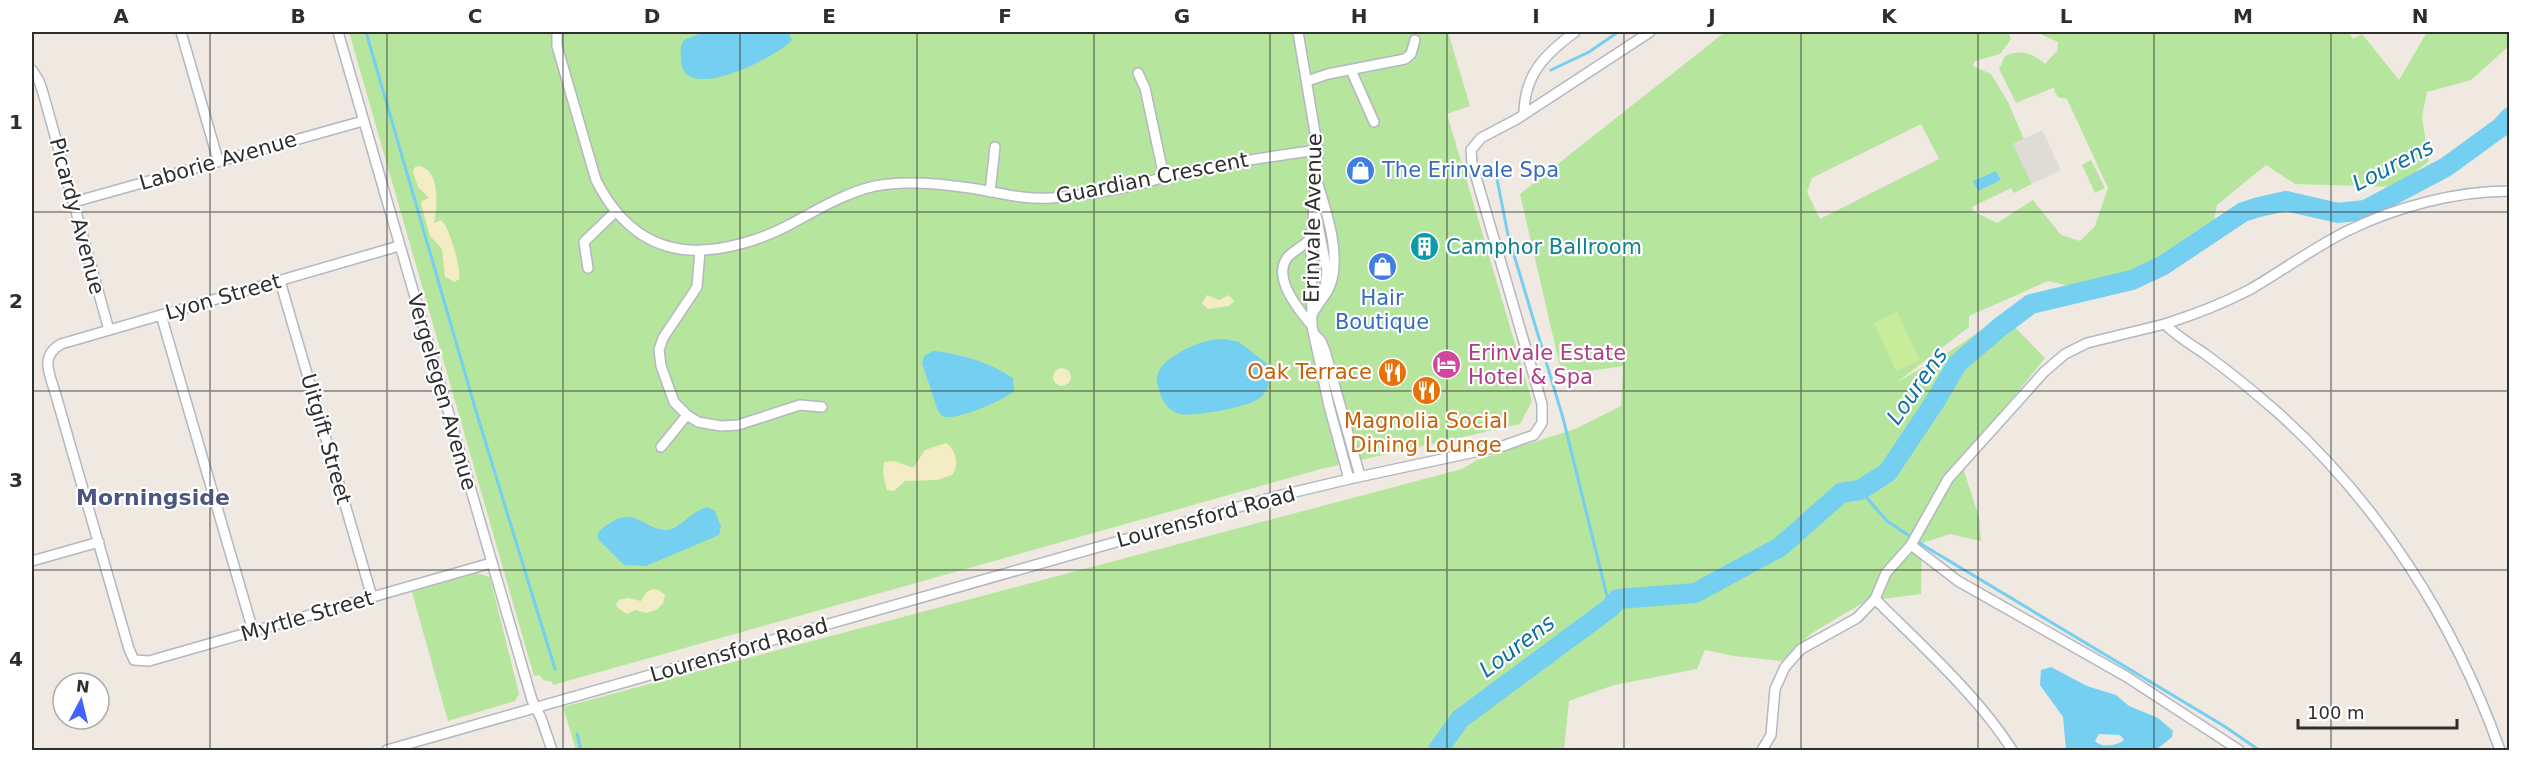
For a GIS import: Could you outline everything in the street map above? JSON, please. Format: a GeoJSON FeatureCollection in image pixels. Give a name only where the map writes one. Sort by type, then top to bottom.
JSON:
{"type":"FeatureCollection","features":[{"type":"Feature","properties":{"kind":"street"},"geometry":{"type":"LineString","coordinates":[[181,32],[218,160]]}},
{"type":"Feature","properties":{"kind":"street","name":"Vergelegen Avenue"},"geometry":{"type":"LineString","coordinates":[[338,32],[491,563],[536,708],[552,750]]}},
{"type":"Feature","properties":{"kind":"street","name":"Guardian Crescent"},"geometry":{"type":"LineString","coordinates":[[557,32],[560,56],[596,180],[615,212],[638,233],[673,248],[700,250],[726,247],[775,231],[834,201],[875,186],[910,183],[1010,196],[1049,198],[1137,185],[1250,159],[1318,150]]}},
{"type":"Feature","properties":{"kind":"street","name":"Erinvale Avenue"},"geometry":{"type":"LineString","coordinates":[[1298,32],[1318,150],[1312,236],[1314,343],[1349,478]]}},
{"type":"Feature","properties":{"kind":"street"},"geometry":{"type":"LineString","coordinates":[[1524,114],[1525,88],[1535,70],[1552,50],[1575,32]]}},
{"type":"Feature","properties":{"kind":"street","name":"Lourensford Road"},"geometry":{"type":"LineString","coordinates":[[393,750],[1159,529],[1349,478],[1503,446],[1527,438],[1540,429],[1543,419],[1542,404],[1470,155],[1475,143],[1650,32]]}},
{"type":"Feature","properties":{"kind":"street"},"geometry":{"type":"LineString","coordinates":[[1307,81],[1405,59],[1412,54],[1415,40]]}},
{"type":"Feature","properties":{"kind":"street","name":"Picardy Avenue"},"geometry":{"type":"LineString","coordinates":[[32,70],[39,81],[109,330]]}},
{"type":"Feature","properties":{"kind":"street"},"geometry":{"type":"LineString","coordinates":[[1351,70],[1374,122]]}},
{"type":"Feature","properties":{"kind":"street"},"geometry":{"type":"LineString","coordinates":[[1138,74],[1145,88],[1164,177]]}},
{"type":"Feature","properties":{"kind":"street","name":"Laborie Avenue"},"geometry":{"type":"LineString","coordinates":[[74,202],[363,121]]}},
{"type":"Feature","properties":{"kind":"street"},"geometry":{"type":"LineString","coordinates":[[990,192],[995,147]]}},
{"type":"Feature","properties":{"kind":"street"},"geometry":{"type":"LineString","coordinates":[[1312,314],[1332,281],[1333,243],[1316,177]]}},
{"type":"Feature","properties":{"kind":"street"},"geometry":{"type":"LineString","coordinates":[[1762,750],[1771,735],[1775,689],[1785,667],[1801,649],[1857,618],[1875,599],[1886,573],[1911,545],[1948,479],[2044,372],[2065,354],[2087,343],[2165,324],[2204,311],[2248,290],[2331,240],[2394,211],[2457,196],[2510,191]]}},
{"type":"Feature","properties":{"kind":"street"},"geometry":{"type":"LineString","coordinates":[[1314,207],[1326,264],[1324,296]]}},
{"type":"Feature","properties":{"kind":"street"},"geometry":{"type":"LineString","coordinates":[[588,268],[584,242],[615,212]]}},
{"type":"Feature","properties":{"kind":"street"},"geometry":{"type":"LineString","coordinates":[[1312,236],[1287,258],[1285,268],[1289,297],[1313,330]]}},
{"type":"Feature","properties":{"kind":"street","name":"Lyon Street"},"geometry":{"type":"LineString","coordinates":[[99,542],[48,368],[50,352],[61,344],[399,246]]}},
{"type":"Feature","properties":{"kind":"street"},"geometry":{"type":"LineString","coordinates":[[700,250],[696,287],[663,339],[659,350],[661,366],[671,397],[687,415],[698,422],[721,426],[738,424],[800,405],[822,407]]}},
{"type":"Feature","properties":{"kind":"street","name":"Uitgift Street"},"geometry":{"type":"LineString","coordinates":[[280,281],[372,597]]}},
{"type":"Feature","properties":{"kind":"street"},"geometry":{"type":"LineString","coordinates":[[161,315],[253,632]]}},
{"type":"Feature","properties":{"kind":"street"},"geometry":{"type":"LineString","coordinates":[[2165,324],[2278,412],[2328,462],[2373,515],[2413,571],[2448,630],[2478,692],[2500,750]]}},
{"type":"Feature","properties":{"kind":"street","name":"Erinvale Avenue"},"geometry":{"type":"LineString","coordinates":[[1313,330],[1321,341],[1360,476]]}},
{"type":"Feature","properties":{"kind":"street"},"geometry":{"type":"LineString","coordinates":[[661,447],[687,415]]}},
{"type":"Feature","properties":{"kind":"street"},"geometry":{"type":"LineString","coordinates":[[32,561],[99,542]]}},
{"type":"Feature","properties":{"kind":"street","name":"Myrtle Street"},"geometry":{"type":"LineString","coordinates":[[99,542],[129,649],[134,660],[149,661],[491,563]]}},
{"type":"Feature","properties":{"kind":"street"},"geometry":{"type":"LineString","coordinates":[[1911,545],[1958,581],[2127,677],[2239,750]]}},
{"type":"Feature","properties":{"kind":"street"},"geometry":{"type":"LineString","coordinates":[[1875,599],[1933,657],[2012,750]]}},
{"type":"Feature","properties":{"kind":"green space"},"geometry":{"type":"Polygon","coordinates":[[[349,32],[1448,32],[1470,106],[1447,114],[1532,401],[1520,424],[1321,469],[553,685],[552,682],[543,680],[539,675],[534,676],[349,32]]]}},
{"type":"Feature","properties":{"kind":"green space"},"geometry":{"type":"Polygon","coordinates":[[[1725,32],[2008,32],[2011,39],[2000,54],[1975,61],[1973,66],[1991,74],[2008,102],[2024,139],[2013,144],[2032,184],[2014,193],[2011,188],[1972,207],[1973,211],[1997,223],[2033,200],[2061,235],[2080,241],[2095,226],[2108,188],[2067,99],[2058,97],[2054,91],[2055,87],[2016,103],[1999,69],[2005,56],[2016,53],[2031,55],[2045,64],[2057,51],[2058,42],[2036,32],[2349,32],[2353,39],[2362,34],[2399,80],[2427,32],[2509,32],[2509,46],[2471,80],[2427,92],[2422,117],[2429,161],[2396,187],[2295,184],[2266,165],[2217,205],[2213,225],[2172,252],[2138,269],[2074,287],[2048,281],[1969,316],[1969,327],[1896,383],[1958,346],[2003,315],[2045,358],[1961,462],[1979,517],[1981,541],[1950,534],[1922,543],[1921,594],[1866,601],[1812,633],[1782,661],[1734,656],[1705,650],[1697,669],[1614,685],[1569,701],[1564,750],[576,750],[563,707],[1462,469],[1477,460],[1575,429],[1621,406],[1623,366],[1562,375],[1520,194],[1725,32]],[[1921,124],[1812,178],[1807,192],[1820,219],[1939,159],[1921,124]]]}},
{"type":"Feature","properties":{"kind":"green space"},"geometry":{"type":"Polygon","coordinates":[[[2091,160],[2105,188],[2095,193],[2082,165],[2091,160]]]}},
{"type":"Feature","properties":{"kind":"green space"},"geometry":{"type":"Polygon","coordinates":[[[1897,312],[1920,360],[1896,371],[1874,323],[1897,312]]]}},
{"type":"Feature","properties":{"kind":"green space"},"geometry":{"type":"Polygon","coordinates":[[[477,573],[490,577],[519,694],[515,701],[448,721],[412,592],[477,573]]]}},
{"type":"Feature","properties":{"kind":"sand"},"geometry":{"type":"Polygon","coordinates":[[[420,166],[427,170],[434,182],[436,208],[434,223],[441,220],[444,224],[457,258],[459,279],[455,282],[445,277],[442,249],[430,236],[421,204],[429,198],[418,187],[413,172],[415,167],[420,166]]]}},
{"type":"Feature","properties":{"kind":"sand"},"geometry":{"type":"Polygon","coordinates":[[[1207,295],[1219,300],[1229,295],[1234,301],[1229,306],[1208,309],[1202,303],[1207,295]]]}},
{"type":"Feature","properties":{"kind":"sand"},"geometry":{"type":"Polygon","coordinates":[[[1062,368],[1068,371],[1071,377],[1068,383],[1062,386],[1056,383],[1053,377],[1056,371],[1062,368]]]}},
{"type":"Feature","properties":{"kind":"sand"},"geometry":{"type":"Polygon","coordinates":[[[946,443],[956,458],[956,467],[952,475],[937,480],[905,481],[894,491],[887,490],[883,474],[884,462],[895,461],[913,468],[925,450],[946,443]]]}},
{"type":"Feature","properties":{"kind":"sand"},"geometry":{"type":"Polygon","coordinates":[[[652,589],[659,590],[665,595],[663,604],[656,610],[646,613],[636,610],[627,614],[616,604],[619,600],[628,598],[641,601],[652,589]]]}},
{"type":"Feature","properties":{"kind":"shaded area"},"geometry":{"type":"Polygon","coordinates":[[[2042,130],[2061,170],[2032,184],[2013,144],[2042,130]]]}},
{"type":"Feature","properties":{"kind":"water"},"geometry":{"type":"Polygon","coordinates":[[[704,32],[788,32],[792,40],[770,56],[734,73],[715,78],[698,79],[686,74],[681,62],[681,48],[684,40],[704,32]]]}},
{"type":"Feature","properties":{"kind":"water"},"geometry":{"type":"Polygon","coordinates":[[[1996,171],[2001,180],[1978,191],[1973,181],[1996,171]]]}},
{"type":"Feature","properties":{"kind":"water"},"geometry":{"type":"Polygon","coordinates":[[[1224,339],[1239,342],[1267,364],[1269,382],[1263,395],[1245,405],[1209,413],[1180,414],[1168,407],[1157,383],[1161,367],[1186,349],[1208,341],[1224,339]]]}},
{"type":"Feature","properties":{"kind":"water"},"geometry":{"type":"Polygon","coordinates":[[[933,351],[954,354],[994,367],[1013,378],[1014,391],[981,409],[944,417],[938,411],[922,363],[924,356],[933,351]]]}},
{"type":"Feature","properties":{"kind":"water"},"geometry":{"type":"Polygon","coordinates":[[[708,507],[715,511],[721,527],[719,535],[646,566],[624,565],[598,539],[601,529],[617,519],[633,518],[653,527],[668,530],[708,507]]]}},
{"type":"Feature","properties":{"kind":"water"},"geometry":{"type":"Polygon","coordinates":[[[2051,667],[2087,686],[2116,695],[2129,706],[2158,718],[2173,731],[2172,737],[2156,750],[2066,750],[2063,717],[2040,685],[2041,670],[2051,667]],[[2099,734],[2095,741],[2101,745],[2113,745],[2124,740],[2120,735],[2099,734]]]}},
{"type":"Feature","properties":{"kind":"waterway"},"geometry":{"type":"LineString","coordinates":[[366,32],[476,411],[555,669]]}},
{"type":"Feature","properties":{"kind":"waterway"},"geometry":{"type":"LineString","coordinates":[[1551,70],[1589,52],[1618,32]]}},
{"type":"Feature","properties":{"kind":"waterway","name":"Lourens"},"geometry":{"type":"LineString","coordinates":[[1438,750],[1460,719],[1610,608],[1618,599],[1695,593],[1780,547],[1841,493],[1860,490],[1888,472],[1957,364],[2031,304],[2132,280],[2162,266],[2243,212],[2259,207],[2286,201],[2338,213],[2365,210],[2446,167],[2501,127],[2510,117]]}},
{"type":"Feature","properties":{"kind":"waterway"},"geometry":{"type":"LineString","coordinates":[[1497,179],[1508,235],[1563,418],[1610,608]]}},
{"type":"Feature","properties":{"kind":"waterway"},"geometry":{"type":"LineString","coordinates":[[1860,490],[1887,521],[1926,547],[2224,726],[2259,750]]}},
{"type":"Feature","properties":{"kind":"waterway"},"geometry":{"type":"LineString","coordinates":[[577,734],[581,750]]}},
{"type":"Feature","properties":{"kind":"place","name":"The Erinvale Spa"},"geometry":{"type":"Point","coordinates":[1361,170]}},
{"type":"Feature","properties":{"kind":"place","name":"Camphor Ballroom"},"geometry":{"type":"Point","coordinates":[1425,247]}},
{"type":"Feature","properties":{"kind":"place","name":"Hair Boutique"},"geometry":{"type":"Point","coordinates":[1382,267]}},
{"type":"Feature","properties":{"kind":"place","name":"Erinvale Estate Hotel & Spa"},"geometry":{"type":"Point","coordinates":[1447,365]}},
{"type":"Feature","properties":{"kind":"place","name":"Oak Terrace"},"geometry":{"type":"Point","coordinates":[1393,372]}},
{"type":"Feature","properties":{"kind":"place","name":"Magnolia Social Dining Lounge"},"geometry":{"type":"Point","coordinates":[1426,390]}},
{"type":"Feature","properties":{"kind":"district","name":"Morningside"},"geometry":{"type":"Point","coordinates":[153,497]}}]}
